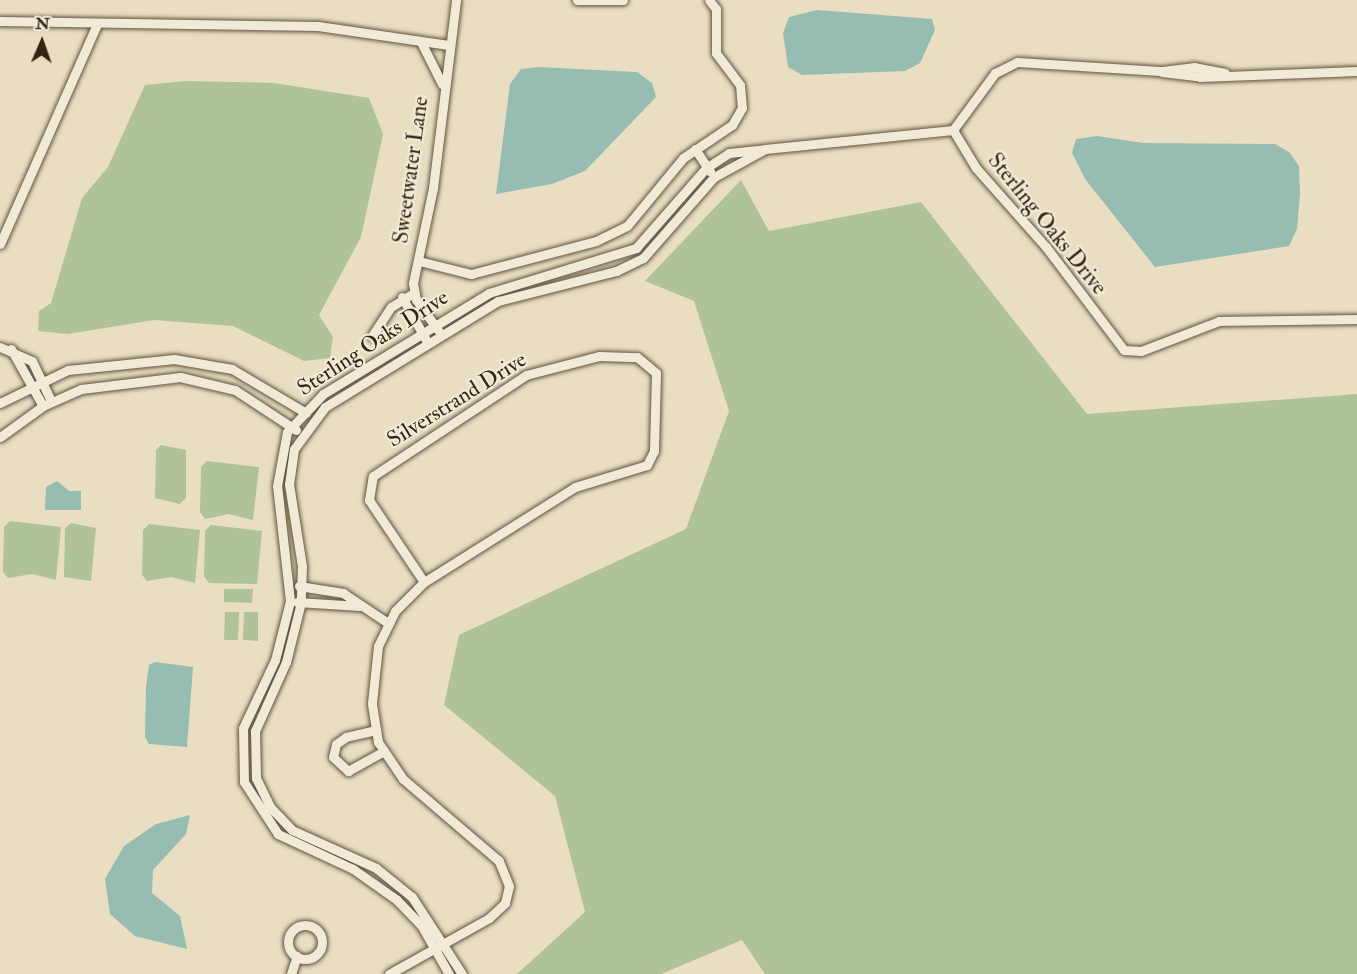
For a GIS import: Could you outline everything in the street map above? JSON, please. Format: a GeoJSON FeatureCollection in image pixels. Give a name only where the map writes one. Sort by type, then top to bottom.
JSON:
{"type":"FeatureCollection","features":[{"type":"Feature","properties":{"kind":"street","name":"Sweetwater Lane"},"geometry":{"type":"LineString","coordinates":[[413,293],[433,188],[442,84],[456,0]]}},
{"type":"Feature","properties":{"kind":"street"},"geometry":{"type":"LineString","coordinates":[[577,0],[623,0]]}},
{"type":"Feature","properties":{"kind":"street","name":"Sweetwater Lane"},"geometry":{"type":"LineString","coordinates":[[419,261],[471,274],[612,235],[638,216],[695,149],[732,125],[743,96],[716,53],[716,9],[709,0]]}},
{"type":"Feature","properties":{"kind":"street"},"geometry":{"type":"LineString","coordinates":[[0,21],[96,26],[318,26],[449,45]]}},
{"type":"Feature","properties":{"kind":"street"},"geometry":{"type":"LineString","coordinates":[[0,244],[96,26]]}},
{"type":"Feature","properties":{"kind":"street","name":"Sweetwater Lane"},"geometry":{"type":"LineString","coordinates":[[421,42],[442,84]]}},
{"type":"Feature","properties":{"kind":"street"},"geometry":{"type":"LineString","coordinates":[[953,129],[995,73],[1011,63],[1160,71],[1179,77],[1225,73],[1357,71]]}},
{"type":"Feature","properties":{"kind":"street","name":"Sterling Oaks Drive"},"geometry":{"type":"LineString","coordinates":[[449,974],[410,912],[383,888],[278,834],[249,793],[240,752],[243,728],[275,660],[290,601],[277,486],[291,426],[303,410],[497,290],[604,262],[636,248],[708,167],[733,152],[953,129],[976,168],[1046,247],[1124,350],[1141,351],[1219,321],[1357,319]]}},
{"type":"Feature","properties":{"kind":"street"},"geometry":{"type":"LineString","coordinates":[[695,149],[714,177]]}},
{"type":"Feature","properties":{"kind":"street","name":"Sterling Oaks Drive"},"geometry":{"type":"LineString","coordinates":[[462,974],[445,943],[412,897],[385,874],[279,818],[256,778],[255,731],[292,647],[301,602],[302,586],[289,484],[301,433],[313,418],[498,301],[632,265],[664,240],[714,177],[765,149]]}},
{"type":"Feature","properties":{"kind":"street"},"geometry":{"type":"LineString","coordinates":[[372,336],[402,297],[413,293],[443,337]]}},
{"type":"Feature","properties":{"kind":"street"},"geometry":{"type":"LineString","coordinates":[[402,297],[430,346]]}},
{"type":"Feature","properties":{"kind":"street"},"geometry":{"type":"LineString","coordinates":[[0,347],[11,349],[32,361],[42,379],[47,403]]}},
{"type":"Feature","properties":{"kind":"street"},"geometry":{"type":"LineString","coordinates":[[11,349],[30,385],[47,403]]}},
{"type":"Feature","properties":{"kind":"street","name":"Silverstrand Drive"},"geometry":{"type":"LineString","coordinates":[[389,974],[498,911],[508,896],[508,876],[499,861],[403,779],[384,751],[376,730],[372,674],[388,623],[424,582],[575,487],[647,465],[654,451],[658,384],[651,365],[637,357],[599,356],[534,371],[374,476],[369,500],[424,582]]}},
{"type":"Feature","properties":{"kind":"street"},"geometry":{"type":"LineString","coordinates":[[0,403],[42,379],[118,363],[205,362],[263,384],[313,418]]}},
{"type":"Feature","properties":{"kind":"street"},"geometry":{"type":"LineString","coordinates":[[0,437],[47,403],[101,384],[180,378],[235,390],[301,433]]}},
{"type":"Feature","properties":{"kind":"street"},"geometry":{"type":"LineString","coordinates":[[290,585],[343,593],[388,623]]}},
{"type":"Feature","properties":{"kind":"street"},"geometry":{"type":"LineString","coordinates":[[290,601],[360,606]]}},
{"type":"Feature","properties":{"kind":"street"},"geometry":{"type":"LineString","coordinates":[[376,730],[346,737],[336,744],[333,757],[348,771],[384,751]]}},
{"type":"Feature","properties":{"kind":"street"},"geometry":{"type":"LineString","coordinates":[[291,974],[297,956]]}},
{"type":"Feature","properties":{"kind":"green space"},"geometry":{"type":"Polygon","coordinates":[[[186,81],[274,83],[369,98],[383,134],[361,237],[319,315],[333,337],[330,358],[304,361],[233,326],[154,320],[68,334],[38,331],[39,311],[51,303],[82,198],[108,167],[145,85],[186,81]]]}},
{"type":"Feature","properties":{"kind":"green space"},"geometry":{"type":"Polygon","coordinates":[[[741,180],[769,231],[921,202],[1087,414],[1357,394],[1357,974],[765,974],[742,940],[661,974],[517,974],[585,912],[555,796],[444,705],[459,635],[686,529],[729,411],[694,301],[645,281],[741,180]]]}},
{"type":"Feature","properties":{"kind":"green space"},"geometry":{"type":"Polygon","coordinates":[[[161,445],[186,450],[186,498],[180,504],[155,498],[156,450],[161,445]]]}},
{"type":"Feature","properties":{"kind":"green space"},"geometry":{"type":"Polygon","coordinates":[[[207,461],[259,467],[253,520],[229,514],[205,519],[200,512],[201,467],[207,461]]]}},
{"type":"Feature","properties":{"kind":"green space"},"geometry":{"type":"Polygon","coordinates":[[[10,521],[61,527],[56,580],[32,574],[8,578],[3,572],[4,527],[10,521]]]}},
{"type":"Feature","properties":{"kind":"green space"},"geometry":{"type":"Polygon","coordinates":[[[71,523],[96,528],[91,581],[64,577],[65,528],[71,523]]]}},
{"type":"Feature","properties":{"kind":"green space"},"geometry":{"type":"Polygon","coordinates":[[[149,524],[200,530],[195,583],[171,577],[147,581],[142,575],[143,530],[149,524]]]}},
{"type":"Feature","properties":{"kind":"green space"},"geometry":{"type":"Polygon","coordinates":[[[211,525],[262,531],[257,584],[209,583],[204,576],[205,531],[211,525]]]}},
{"type":"Feature","properties":{"kind":"green space"},"geometry":{"type":"Polygon","coordinates":[[[224,589],[253,589],[252,603],[224,602],[224,589]]]}},
{"type":"Feature","properties":{"kind":"green space"},"geometry":{"type":"Polygon","coordinates":[[[225,612],[239,612],[238,640],[224,640],[225,612]]]}},
{"type":"Feature","properties":{"kind":"green space"},"geometry":{"type":"Polygon","coordinates":[[[244,612],[258,612],[258,641],[243,640],[244,612]]]}},
{"type":"Feature","properties":{"kind":"water"},"geometry":{"type":"Polygon","coordinates":[[[817,10],[932,19],[935,30],[920,63],[905,71],[802,75],[788,67],[783,33],[789,17],[817,10]]]}},
{"type":"Feature","properties":{"kind":"water"},"geometry":{"type":"Polygon","coordinates":[[[539,67],[637,72],[652,83],[656,97],[585,171],[552,184],[496,194],[510,84],[521,69],[539,67]]]}},
{"type":"Feature","properties":{"kind":"water"},"geometry":{"type":"Polygon","coordinates":[[[1097,136],[1143,143],[1275,144],[1289,152],[1299,166],[1300,194],[1297,229],[1289,246],[1155,267],[1085,179],[1072,153],[1076,139],[1097,136]]]}},
{"type":"Feature","properties":{"kind":"water"},"geometry":{"type":"Polygon","coordinates":[[[57,481],[69,491],[81,491],[81,510],[45,510],[46,487],[57,481]]]}},
{"type":"Feature","properties":{"kind":"water"},"geometry":{"type":"Polygon","coordinates":[[[155,662],[193,667],[187,747],[149,744],[145,737],[146,687],[149,665],[155,662]]]}},
{"type":"Feature","properties":{"kind":"water"},"geometry":{"type":"Polygon","coordinates":[[[190,815],[186,834],[153,870],[152,893],[180,916],[187,949],[135,936],[110,914],[105,879],[124,846],[156,824],[190,815]]]}}]}
